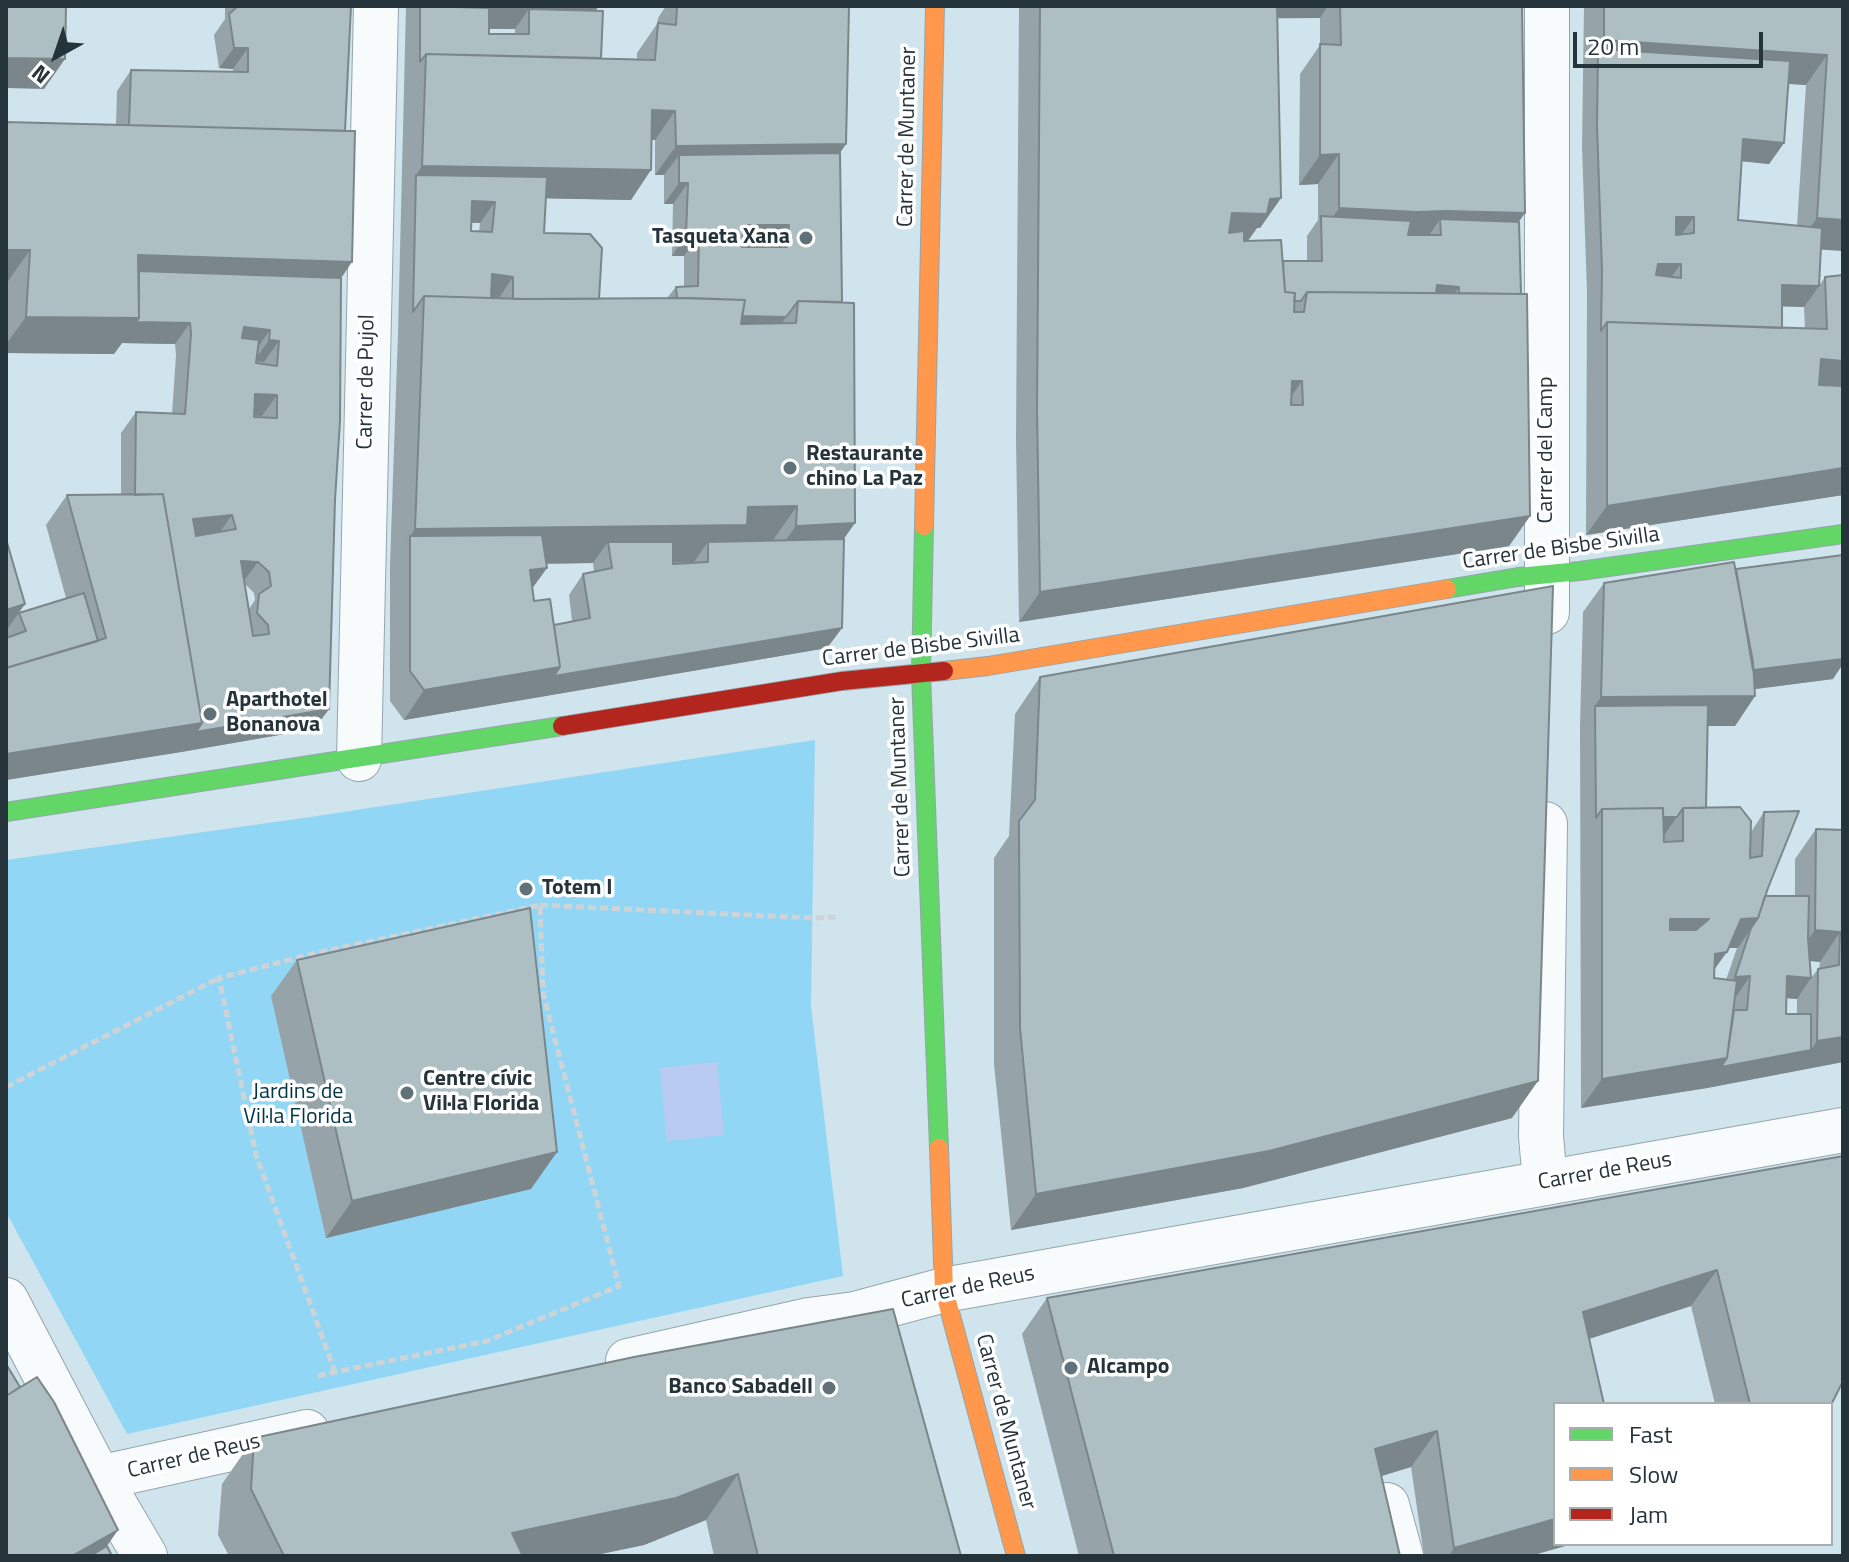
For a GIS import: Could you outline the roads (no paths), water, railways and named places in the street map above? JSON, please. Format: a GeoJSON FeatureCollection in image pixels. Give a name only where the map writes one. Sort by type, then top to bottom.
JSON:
{"type":"FeatureCollection","features":[{"type":"Feature","properties":{"kind":"street","name":"Carrer de Pujol"},"geometry":{"type":"LineString","coordinates":[[359,759],[376,6]]}},
{"type":"Feature","properties":{"kind":"street","name":"Carrer de Muntaner"},"geometry":{"type":"LineString","coordinates":[[935,6],[921,674],[944,1290],[1016,1556]]}},
{"type":"Feature","properties":{"kind":"street","name":"Carrer del Camp"},"geometry":{"type":"LineString","coordinates":[[1547,6],[1547,651]]}},
{"type":"Feature","properties":{"kind":"street","name":"Carrer de Bisbe Sivilla"},"geometry":{"type":"LineString","coordinates":[[6,812],[842,681],[988,666],[1518,577],[1843,534]]}},
{"type":"Feature","properties":{"kind":"street"},"geometry":{"type":"LineString","coordinates":[[1545,792],[1541,1136],[1545,1182]]}},
{"type":"Feature","properties":{"kind":"street","name":"Carrer de Reus"},"geometry":{"type":"LineString","coordinates":[[593,1368],[809,1320],[855,1314],[944,1290],[1843,1130]]}},
{"type":"Feature","properties":{"kind":"street"},"geometry":{"type":"LineString","coordinates":[[6,1300],[99,1478],[145,1556]]}},
{"type":"Feature","properties":{"kind":"street","name":"Carrer de Reus"},"geometry":{"type":"LineString","coordinates":[[99,1478],[346,1423]]}},
{"type":"Feature","properties":{"kind":"street"},"geometry":{"type":"LineString","coordinates":[[1387,1505],[1401,1556]]}},
{"type":"Feature","properties":{"kind":"place","name":"Tasqueta Xana"},"geometry":{"type":"Point","coordinates":[806,238]}},
{"type":"Feature","properties":{"kind":"place","name":"Restaurante chino La Paz"},"geometry":{"type":"Point","coordinates":[790,468]}},
{"type":"Feature","properties":{"kind":"place","name":"Aparthotel Bonanova"},"geometry":{"type":"Point","coordinates":[210,714]}},
{"type":"Feature","properties":{"kind":"place","name":"Totem I"},"geometry":{"type":"Point","coordinates":[526,889]}},
{"type":"Feature","properties":{"kind":"place","name":"Centre cívic Vil·la Florida"},"geometry":{"type":"Point","coordinates":[407,1093]}},
{"type":"Feature","properties":{"kind":"place","name":"Alcampo"},"geometry":{"type":"Point","coordinates":[1071,1368]}},
{"type":"Feature","properties":{"kind":"place","name":"Banco Sabadell"},"geometry":{"type":"Point","coordinates":[829,1388]}},
{"type":"Feature","properties":{"kind":"park label","name":"Jardins de Vil·la Florida"},"geometry":{"type":"Point","coordinates":[298,1106]}}]}
